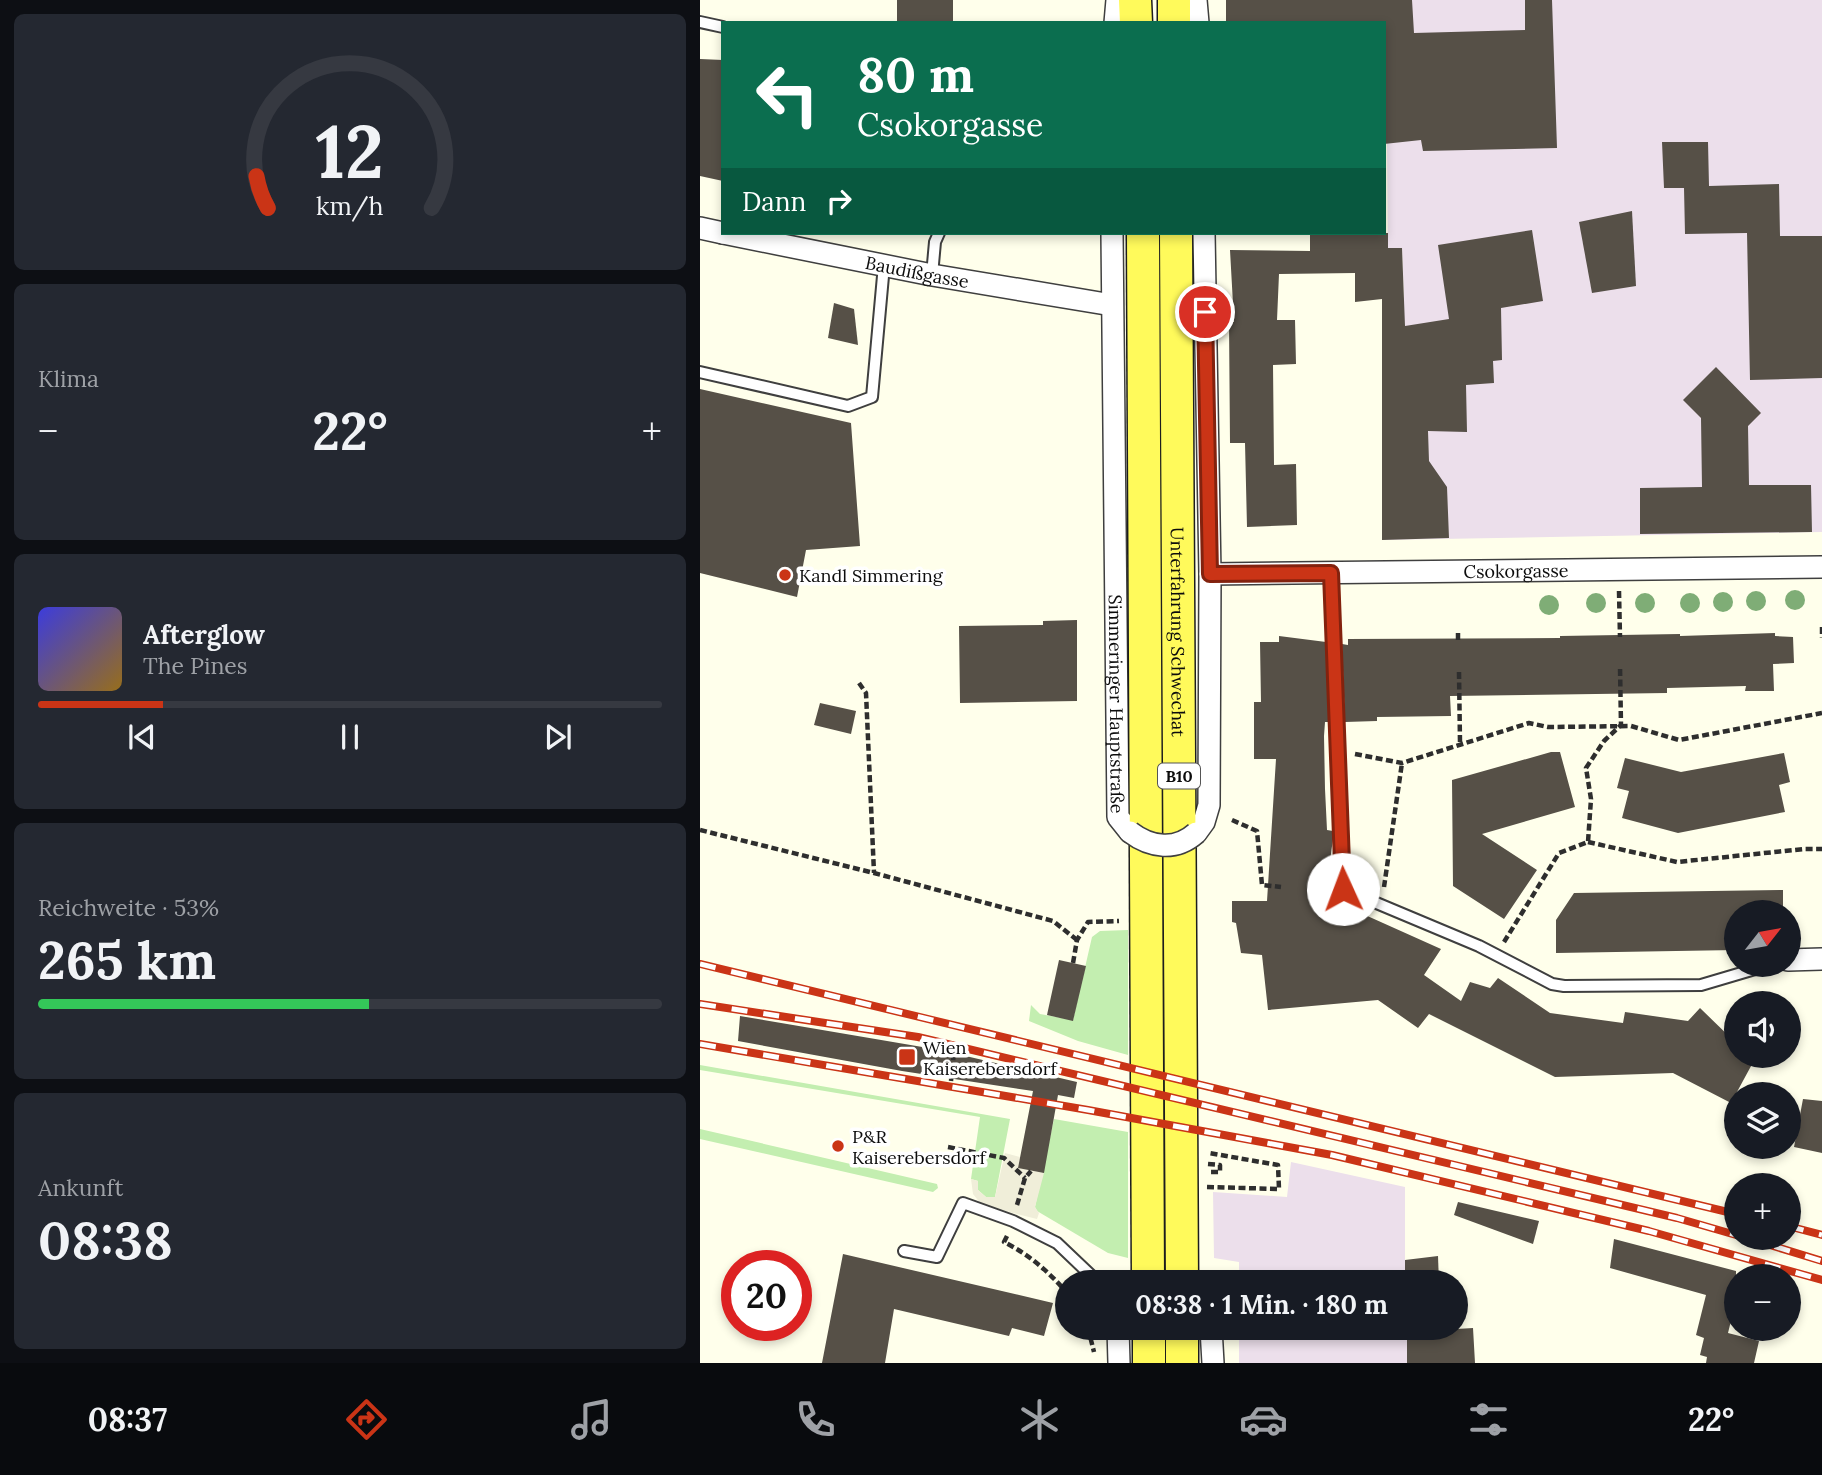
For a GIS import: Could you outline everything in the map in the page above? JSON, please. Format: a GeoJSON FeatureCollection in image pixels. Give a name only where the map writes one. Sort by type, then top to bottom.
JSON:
{"type":"FeatureCollection","features":[{"type":"Feature","properties":{"kind":"main road"},"geometry":{"type":"LineString","coordinates":[[1135,0],[1136,21]]}},
{"type":"Feature","properties":{"kind":"main road"},"geometry":{"type":"LineString","coordinates":[[1174,0],[1174,21]]}},
{"type":"Feature","properties":{"kind":"main road","name":"Unterfahrung Schwechat"},"geometry":{"type":"LineString","coordinates":[[1143,235],[1148,1270]]}},
{"type":"Feature","properties":{"kind":"main road","name":"Unterfahrung Schwechat"},"geometry":{"type":"LineString","coordinates":[[1176,235],[1182,1270]]}},
{"type":"Feature","properties":{"kind":"main road"},"geometry":{"type":"LineString","coordinates":[[1149,1340],[1149,1363]]}},
{"type":"Feature","properties":{"kind":"main road"},"geometry":{"type":"LineString","coordinates":[[1182,1340],[1182,1363]]}},
{"type":"Feature","properties":{"kind":"street"},"geometry":{"type":"LineString","coordinates":[[1115,21],[1117,0]]}},
{"type":"Feature","properties":{"kind":"street"},"geometry":{"type":"LineString","coordinates":[[1196,0],[1198,21]]}},
{"type":"Feature","properties":{"kind":"street","name":"Baudißgasse"},"geometry":{"type":"LineString","coordinates":[[700,228],[721,233]]}},
{"type":"Feature","properties":{"kind":"street","name":"Baudißgasse"},"geometry":{"type":"LineString","coordinates":[[733,235],[932,275],[1112,304]]}},
{"type":"Feature","properties":{"kind":"street","name":"Simmeringer Hauptstraße"},"geometry":{"type":"LineString","coordinates":[[1112,235],[1118,817],[1130,832],[1150,843],[1168,846],[1184,841],[1196,832],[1204,821],[1209,805],[1210,574],[1204,235]]}},
{"type":"Feature","properties":{"kind":"street","name":"Csokorgasse"},"geometry":{"type":"LineString","coordinates":[[1210,574],[1822,567]]}},
{"type":"Feature","properties":{"kind":"street"},"geometry":{"type":"LineString","coordinates":[[1801,960],[1822,959]]}},
{"type":"Feature","properties":{"kind":"street"},"geometry":{"type":"LineString","coordinates":[[1118,1340],[1119,1363]]}},
{"type":"Feature","properties":{"kind":"street"},"geometry":{"type":"LineString","coordinates":[[1212,1340],[1213,1363]]}},
{"type":"Feature","properties":{"kind":"lane"},"geometry":{"type":"LineString","coordinates":[[700,22],[721,27]]}},
{"type":"Feature","properties":{"kind":"lane"},"geometry":{"type":"LineString","coordinates":[[932,275],[938,235]]}},
{"type":"Feature","properties":{"kind":"lane"},"geometry":{"type":"LineString","coordinates":[[700,372],[848,406],[872,397],[884,265]]}},
{"type":"Feature","properties":{"kind":"lane"},"geometry":{"type":"LineString","coordinates":[[1331,573],[1343,889],[1496,955],[1552,984],[1701,985],[1728,977]]}},
{"type":"Feature","properties":{"kind":"lane"},"geometry":{"type":"LineString","coordinates":[[904,1251],[937,1257],[963,1203],[1013,1221],[1057,1243],[1087,1270]]}},
{"type":"Feature","properties":{"kind":"path"},"geometry":{"type":"LineString","coordinates":[[1618,570],[1620,637]]}},
{"type":"Feature","properties":{"kind":"path"},"geometry":{"type":"LineString","coordinates":[[1822,626],[1822,638]]}},
{"type":"Feature","properties":{"kind":"path"},"geometry":{"type":"LineString","coordinates":[[1458,633],[1458,640]]}},
{"type":"Feature","properties":{"kind":"path"},"geometry":{"type":"LineString","coordinates":[[1588,842],[1591,799],[1586,768],[1604,741],[1621,725],[1620,666]]}},
{"type":"Feature","properties":{"kind":"path"},"geometry":{"type":"LineString","coordinates":[[1459,672],[1460,743]]}},
{"type":"Feature","properties":{"kind":"path"},"geometry":{"type":"LineString","coordinates":[[859,683],[866,693],[874,873]]}},
{"type":"Feature","properties":{"kind":"path"},"geometry":{"type":"LineString","coordinates":[[1338,750],[1402,763],[1529,723],[1548,727],[1630,726],[1679,740],[1822,713]]}},
{"type":"Feature","properties":{"kind":"path"},"geometry":{"type":"LineString","coordinates":[[1381,905],[1402,763]]}},
{"type":"Feature","properties":{"kind":"path"},"geometry":{"type":"LineString","coordinates":[[1232,820],[1256,831],[1262,885],[1280,887]]}},
{"type":"Feature","properties":{"kind":"path"},"geometry":{"type":"LineString","coordinates":[[700,830],[1053,921],[1076,940]]}},
{"type":"Feature","properties":{"kind":"path"},"geometry":{"type":"LineString","coordinates":[[1496,955],[1559,853],[1588,842],[1677,862],[1822,849]]}},
{"type":"Feature","properties":{"kind":"path"},"geometry":{"type":"LineString","coordinates":[[1073,963],[1076,940],[1088,922],[1124,921]]}},
{"type":"Feature","properties":{"kind":"path"},"geometry":{"type":"LineString","coordinates":[[951,1081],[954,1052]]}},
{"type":"Feature","properties":{"kind":"path"},"geometry":{"type":"LineString","coordinates":[[947,1147],[1004,1158],[1025,1178]]}},
{"type":"Feature","properties":{"kind":"path"},"geometry":{"type":"LineString","coordinates":[[1205,1153],[1278,1165],[1279,1189],[1206,1187]]}},
{"type":"Feature","properties":{"kind":"path"},"geometry":{"type":"LineString","coordinates":[[1206,1172],[1220,1172],[1220,1165],[1207,1164]]}},
{"type":"Feature","properties":{"kind":"path"},"geometry":{"type":"LineString","coordinates":[[1031,1171],[1025,1178],[1004,1242],[1020,1250],[1055,1279]]}},
{"type":"Feature","properties":{"kind":"path"},"geometry":{"type":"LineString","coordinates":[[1091,1340],[1096,1362]]}},
{"type":"Feature","properties":{"kind":"shaded area"},"geometry":{"type":"Polygon","coordinates":[[[1308,0],[1822,0],[1822,532],[1382,540],[1382,329],[1404,297],[1402,248],[1388,249],[1386,21],[1308,0]]]}},
{"type":"Feature","properties":{"kind":"shaded area"},"geometry":{"type":"Polygon","coordinates":[[[1005,1153],[1020,1157],[1018,1168],[1044,1173],[1035,1207],[1039,1213],[1037,1219],[986,1206],[973,1194],[971,1179],[978,1181],[978,1190],[986,1197],[995,1197],[1005,1153]]]}},
{"type":"Feature","properties":{"kind":"shaded area"},"geometry":{"type":"Polygon","coordinates":[[[1291,1162],[1405,1187],[1405,1270],[1239,1270],[1239,1262],[1214,1258],[1213,1192],[1287,1197],[1291,1162]]]}},
{"type":"Feature","properties":{"kind":"shaded area"},"geometry":{"type":"Polygon","coordinates":[[[1239,1340],[1407,1340],[1407,1363],[1239,1363],[1239,1340]]]}},
{"type":"Feature","properties":{"kind":"green space"},"geometry":{"type":"Polygon","coordinates":[[[1128,930],[1128,1055],[1078,1041],[1029,1021],[1031,1005],[1040,1014],[1073,1020],[1092,937],[1100,931],[1128,930]]]}},
{"type":"Feature","properties":{"kind":"green space"},"geometry":{"type":"Polygon","coordinates":[[[700,1065],[1010,1119],[995,1197],[986,1197],[978,1190],[978,1181],[971,1179],[980,1117],[700,1070],[700,1065]]]}},
{"type":"Feature","properties":{"kind":"green space"},"geometry":{"type":"Polygon","coordinates":[[[1054,1119],[1128,1132],[1128,1258],[1108,1253],[1037,1211],[1035,1207],[1054,1119]]]}},
{"type":"Feature","properties":{"kind":"green space"},"geometry":{"type":"Polygon","coordinates":[[[700,1129],[937,1184],[938,1188],[933,1192],[700,1139],[700,1129]]]}},
{"type":"Feature","properties":{"kind":"building"},"geometry":{"type":"Polygon","coordinates":[[[897,0],[953,0],[953,21],[897,21],[897,0]]]}},
{"type":"Feature","properties":{"kind":"building"},"geometry":{"type":"Polygon","coordinates":[[[1226,0],[1412,0],[1414,33],[1525,30],[1525,0],[1552,0],[1557,148],[1423,151],[1421,140],[1386,144],[1386,21],[1226,21],[1226,0]]]}},
{"type":"Feature","properties":{"kind":"building"},"geometry":{"type":"Polygon","coordinates":[[[700,59],[721,60],[721,181],[700,176],[700,59]]]}},
{"type":"Feature","properties":{"kind":"building"},"geometry":{"type":"Polygon","coordinates":[[[1662,142],[1708,142],[1709,186],[1779,184],[1780,236],[1822,236],[1822,378],[1750,380],[1747,233],[1685,234],[1684,188],[1664,188],[1662,142]]]}},
{"type":"Feature","properties":{"kind":"building"},"geometry":{"type":"Polygon","coordinates":[[[1632,211],[1636,286],[1592,293],[1579,222],[1632,211]]]}},
{"type":"Feature","properties":{"kind":"building"},"geometry":{"type":"Polygon","coordinates":[[[1532,230],[1543,301],[1501,308],[1502,360],[1493,361],[1494,383],[1466,385],[1467,432],[1428,431],[1429,461],[1447,487],[1449,538],[1382,540],[1382,299],[1355,302],[1355,273],[1279,274],[1277,320],[1295,320],[1296,364],[1273,365],[1274,465],[1296,464],[1297,525],[1247,527],[1245,443],[1230,443],[1229,322],[1234,322],[1230,250],[1310,251],[1310,235],[1388,233],[1388,248],[1402,248],[1405,326],[1449,319],[1438,245],[1532,230]]]}},
{"type":"Feature","properties":{"kind":"building"},"geometry":{"type":"Polygon","coordinates":[[[834,303],[854,309],[858,345],[828,338],[834,303]]]}},
{"type":"Feature","properties":{"kind":"building"},"geometry":{"type":"Polygon","coordinates":[[[1716,367],[1761,413],[1748,426],[1749,485],[1811,485],[1812,532],[1640,534],[1640,488],[1702,487],[1701,418],[1683,400],[1716,367]]]}},
{"type":"Feature","properties":{"kind":"building"},"geometry":{"type":"Polygon","coordinates":[[[700,389],[851,423],[860,546],[806,550],[797,597],[700,573],[700,389]]]}},
{"type":"Feature","properties":{"kind":"building"},"geometry":{"type":"Polygon","coordinates":[[[1077,620],[1077,701],[960,703],[959,626],[1043,625],[1043,621],[1077,620]]]}},
{"type":"Feature","properties":{"kind":"building"},"geometry":{"type":"Polygon","coordinates":[[[1775,633],[1775,636],[1793,637],[1794,663],[1773,664],[1774,691],[1745,691],[1746,686],[1667,688],[1667,693],[1450,696],[1451,716],[1377,717],[1377,721],[1345,722],[1342,644],[1348,645],[1348,639],[1775,633]]]}},
{"type":"Feature","properties":{"kind":"building"},"geometry":{"type":"Polygon","coordinates":[[[1279,636],[1326,642],[1329,722],[1325,722],[1324,736],[1325,789],[1327,830],[1333,831],[1333,839],[1325,897],[1441,949],[1424,975],[1461,1001],[1470,982],[1490,988],[1498,978],[1550,1013],[1623,1023],[1625,1012],[1688,1021],[1700,1008],[1724,1031],[1724,1068],[1750,1068],[1742,1082],[1724,1082],[1724,1099],[1673,1073],[1555,1077],[1429,1014],[1418,1028],[1378,1000],[1268,1010],[1262,955],[1241,953],[1236,923],[1232,922],[1232,901],[1267,901],[1276,759],[1254,759],[1254,702],[1261,702],[1260,642],[1279,642],[1279,636]]]}},
{"type":"Feature","properties":{"kind":"building"},"geometry":{"type":"Polygon","coordinates":[[[820,703],[856,711],[851,734],[814,725],[820,703]]]}},
{"type":"Feature","properties":{"kind":"building"},"geometry":{"type":"Polygon","coordinates":[[[1551,752],[1560,752],[1575,807],[1482,834],[1537,870],[1504,919],[1453,886],[1452,780],[1551,752]]]}},
{"type":"Feature","properties":{"kind":"building"},"geometry":{"type":"Polygon","coordinates":[[[1784,753],[1790,782],[1779,785],[1785,812],[1678,833],[1622,818],[1629,791],[1617,788],[1625,758],[1681,772],[1784,753]]]}},
{"type":"Feature","properties":{"kind":"building"},"geometry":{"type":"Polygon","coordinates":[[[1783,890],[1783,900],[1724,900],[1724,950],[1556,953],[1556,920],[1574,893],[1783,890]]]}},
{"type":"Feature","properties":{"kind":"building"},"geometry":{"type":"Polygon","coordinates":[[[1059,960],[1086,966],[1073,1021],[1047,1015],[1059,960]]]}},
{"type":"Feature","properties":{"kind":"building"},"geometry":{"type":"Polygon","coordinates":[[[740,1016],[940,1050],[1077,1082],[1074,1098],[1058,1095],[1044,1173],[1018,1168],[1033,1091],[902,1071],[738,1041],[740,1016]]]}},
{"type":"Feature","properties":{"kind":"building"},"geometry":{"type":"Polygon","coordinates":[[[1803,1099],[1822,1101],[1822,1153],[1801,1148],[1803,1099]]]}},
{"type":"Feature","properties":{"kind":"building"},"geometry":{"type":"Polygon","coordinates":[[[1458,1202],[1539,1221],[1533,1244],[1454,1215],[1458,1202]]]}},
{"type":"Feature","properties":{"kind":"building"},"geometry":{"type":"Polygon","coordinates":[[[1614,1239],[1724,1268],[1724,1341],[1759,1341],[1754,1363],[1706,1363],[1707,1357],[1700,1355],[1704,1338],[1696,1335],[1706,1295],[1610,1268],[1614,1239]]]}},
{"type":"Feature","properties":{"kind":"building"},"geometry":{"type":"Polygon","coordinates":[[[843,1254],[1053,1303],[1044,1336],[1012,1328],[1009,1336],[894,1309],[885,1363],[822,1363],[843,1254]]]}},
{"type":"Feature","properties":{"kind":"building"},"geometry":{"type":"Polygon","coordinates":[[[1438,1256],[1439,1270],[1405,1270],[1405,1260],[1438,1256]]]}},
{"type":"Feature","properties":{"kind":"building"},"geometry":{"type":"Polygon","coordinates":[[[1468,1328],[1473,1328],[1475,1363],[1407,1363],[1407,1340],[1468,1340],[1468,1328]]]}},
{"type":"Feature","properties":{"kind":"railway"},"geometry":{"type":"LineString","coordinates":[[700,964],[1724,1211]]}},
{"type":"Feature","properties":{"kind":"railway"},"geometry":{"type":"LineString","coordinates":[[700,1004],[918,1037],[1677,1218],[1724,1232]]}},
{"type":"Feature","properties":{"kind":"railway"},"geometry":{"type":"LineString","coordinates":[[700,1044],[1088,1110],[1332,1155],[1649,1231],[1822,1280]]}},
{"type":"Feature","properties":{"kind":"railway"},"geometry":{"type":"LineString","coordinates":[[1801,1229],[1822,1235]]}},
{"type":"Feature","properties":{"kind":"railway"},"geometry":{"type":"LineString","coordinates":[[1786,1250],[1822,1261]]}},
{"type":"Feature","properties":{"kind":"place","name":"Kandl Simmering"},"geometry":{"type":"Point","coordinates":[785,575]}},
{"type":"Feature","properties":{"kind":"place","name":"Wien Kaiserebersdorf"},"geometry":{"type":"Point","coordinates":[907,1057]}},
{"type":"Feature","properties":{"kind":"place","name":"P&R Kaiserebersdorf"},"geometry":{"type":"Point","coordinates":[838,1146]}},
{"type":"Feature","properties":{"kind":"route"},"geometry":{"type":"LineString","coordinates":[[1205,312],[1210,574],[1331,573],[1343,889]]}}]}
